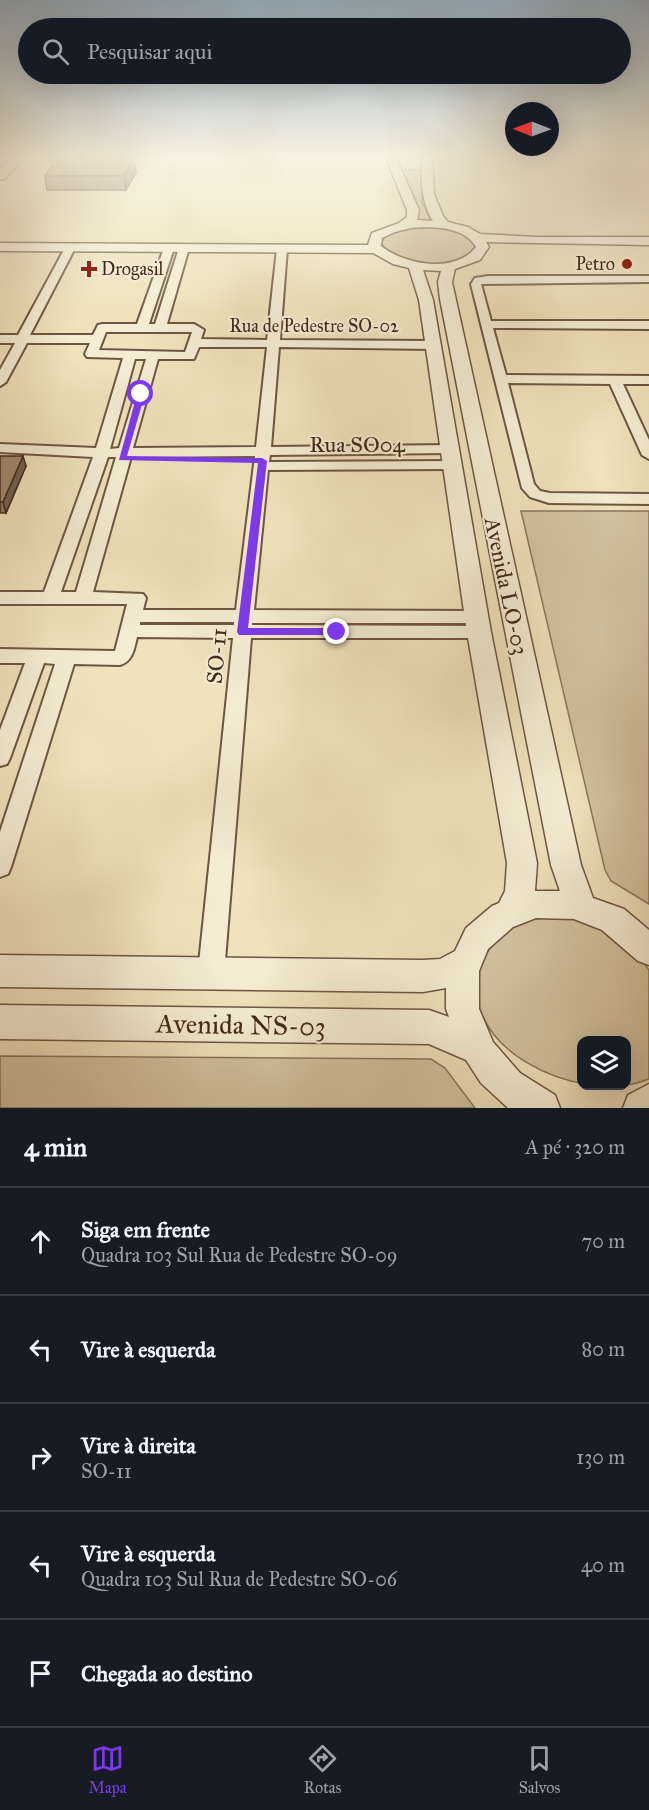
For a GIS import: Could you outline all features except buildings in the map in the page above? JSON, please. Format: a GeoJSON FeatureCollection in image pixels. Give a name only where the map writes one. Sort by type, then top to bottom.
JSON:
{"type":"FeatureCollection","features":[{"type":"Feature","properties":{"kind":"street"},"geometry":{"type":"LineString","coordinates":[[404,225],[413,218],[413,210]]}},
{"type":"Feature","properties":{"kind":"street"},"geometry":{"type":"LineString","coordinates":[[432,210],[435,217],[444,225]]}},
{"type":"Feature","properties":{"kind":"street"},"geometry":{"type":"LineString","coordinates":[[0,247],[282,249],[376,243],[390,229],[404,225],[444,225],[460,229],[478,238],[536,241],[649,241]]}},
{"type":"Feature","properties":{"kind":"street"},"geometry":{"type":"LineString","coordinates":[[0,238],[337,240],[376,243],[391,260],[415,266],[451,266],[472,260],[481,252],[483,247],[478,238]]}},
{"type":"Feature","properties":{"kind":"street"},"geometry":{"type":"LineString","coordinates":[[0,382],[70,248]]}},
{"type":"Feature","properties":{"kind":"street"},"geometry":{"type":"LineString","coordinates":[[142,328],[169,248]]}},
{"type":"Feature","properties":{"kind":"street"},"geometry":{"type":"LineString","coordinates":[[160,328],[184,248]]}},
{"type":"Feature","properties":{"kind":"street","name":"SO-11"},"geometry":{"type":"LineString","coordinates":[[211,973],[243,624],[262,459],[282,249]]}},
{"type":"Feature","properties":{"kind":"street"},"geometry":{"type":"LineString","coordinates":[[481,252],[514,249],[649,249]]}},
{"type":"Feature","properties":{"kind":"street","name":"Avenida LO-03"},"geometry":{"type":"LineString","coordinates":[[415,266],[426,298],[477,625],[522,863],[520,892],[511,910]]}},
{"type":"Feature","properties":{"kind":"street","name":"Avenida LO-03"},"geometry":{"type":"LineString","coordinates":[[451,266],[445,275],[444,283],[447,299],[566,865],[581,906]]}},
{"type":"Feature","properties":{"kind":"street"},"geometry":{"type":"LineString","coordinates":[[649,279],[479,280],[476,285],[527,485],[535,494],[556,498],[649,499]]}},
{"type":"Feature","properties":{"kind":"street"},"geometry":{"type":"LineString","coordinates":[[486,324],[649,325]]}},
{"type":"Feature","properties":{"kind":"street"},"geometry":{"type":"LineString","coordinates":[[102,328],[160,328],[196,328],[198,330],[196,340],[190,356],[93,355],[90,353],[102,328]]}},
{"type":"Feature","properties":{"kind":"street","name":"Rua de Pedestre SO-02"},"geometry":{"type":"LineString","coordinates":[[196,340],[433,343]]}},
{"type":"Feature","properties":{"kind":"street"},"geometry":{"type":"LineString","coordinates":[[0,341],[95,342]]}},
{"type":"Feature","properties":{"kind":"street"},"geometry":{"type":"LineString","coordinates":[[51,597],[101,455],[130,355]]}},
{"type":"Feature","properties":{"kind":"street"},"geometry":{"type":"LineString","coordinates":[[82,597],[153,355]]}},
{"type":"Feature","properties":{"kind":"street"},"geometry":{"type":"LineString","coordinates":[[499,379],[649,380]]}},
{"type":"Feature","properties":{"kind":"street"},"geometry":{"type":"LineString","coordinates":[[614,379],[649,455]]}},
{"type":"Feature","properties":{"kind":"street"},"geometry":{"type":"LineString","coordinates":[[0,448],[101,455]]}},
{"type":"Feature","properties":{"kind":"street"},"geometry":{"type":"LineString","coordinates":[[0,461],[101,455]]}},
{"type":"Feature","properties":{"kind":"street","name":"Rua SO04"},"geometry":{"type":"LineString","coordinates":[[101,455],[262,459],[452,457]]}},
{"type":"Feature","properties":{"kind":"street"},"geometry":{"type":"LineString","coordinates":[[0,598],[137,597],[120,658],[0,656]]}},
{"type":"Feature","properties":{"kind":"street"},"geometry":{"type":"LineString","coordinates":[[131,623],[477,625]]}},
{"type":"Feature","properties":{"kind":"street"},"geometry":{"type":"LineString","coordinates":[[0,758],[38,656]]}},
{"type":"Feature","properties":{"kind":"street"},"geometry":{"type":"LineString","coordinates":[[0,867],[67,657]]}},
{"type":"Feature","properties":{"kind":"street","name":"Avenida NS-03"},"geometry":{"type":"LineString","coordinates":[[542,1108],[507,1086],[486,1061],[470,1033],[462,989],[466,962],[477,939],[485,929],[511,910],[540,902],[581,906],[620,924],[649,950]]}},
{"type":"Feature","properties":{"kind":"street"},"geometry":{"type":"LineString","coordinates":[[0,971],[423,976],[442,974],[466,962]]}},
{"type":"Feature","properties":{"kind":"street","name":"Avenida NS-03"},"geometry":{"type":"LineString","coordinates":[[0,1022],[429,1027],[448,1032],[477,1047]]}},
{"type":"Feature","properties":{"kind":"street"},"geometry":{"type":"LineString","coordinates":[[641,1108],[649,1102]]}},
{"type":"Feature","properties":{"kind":"shaded area"},"geometry":{"type":"Polygon","coordinates":[[[416,210],[426,210],[432,223],[417,223],[416,210]]]}},
{"type":"Feature","properties":{"kind":"shaded area"},"geometry":{"type":"Polygon","coordinates":[[[429,227],[448,229],[467,236],[475,245],[474,250],[456,260],[437,264],[407,260],[383,247],[382,241],[391,233],[404,229],[429,227]]]}},
{"type":"Feature","properties":{"kind":"shaded area"},"geometry":{"type":"Polygon","coordinates":[[[521,511],[649,511],[649,904],[611,881],[605,870],[521,511]]]}},
{"type":"Feature","properties":{"kind":"shaded area"},"geometry":{"type":"Polygon","coordinates":[[[540,916],[570,917],[601,927],[638,955],[649,970],[649,1079],[631,1083],[631,1036],[577,1036],[577,1082],[556,1076],[526,1062],[501,1042],[484,1018],[477,990],[487,954],[505,932],[520,923],[540,916]]]}},
{"type":"Feature","properties":{"kind":"shaded area"},"geometry":{"type":"Polygon","coordinates":[[[0,1056],[431,1059],[445,1068],[475,1108],[0,1108],[0,1056]]]}},
{"type":"Feature","properties":{"kind":"place","name":"Petro"},"geometry":{"type":"Point","coordinates":[627,264]}},
{"type":"Feature","properties":{"kind":"place","name":"Drogasil"},"geometry":{"type":"Point","coordinates":[89,269]}},
{"type":"Feature","properties":{"kind":"route"},"geometry":{"type":"LineString","coordinates":[[141,394],[122,458],[262,461],[243,632],[337,632]]}}]}
